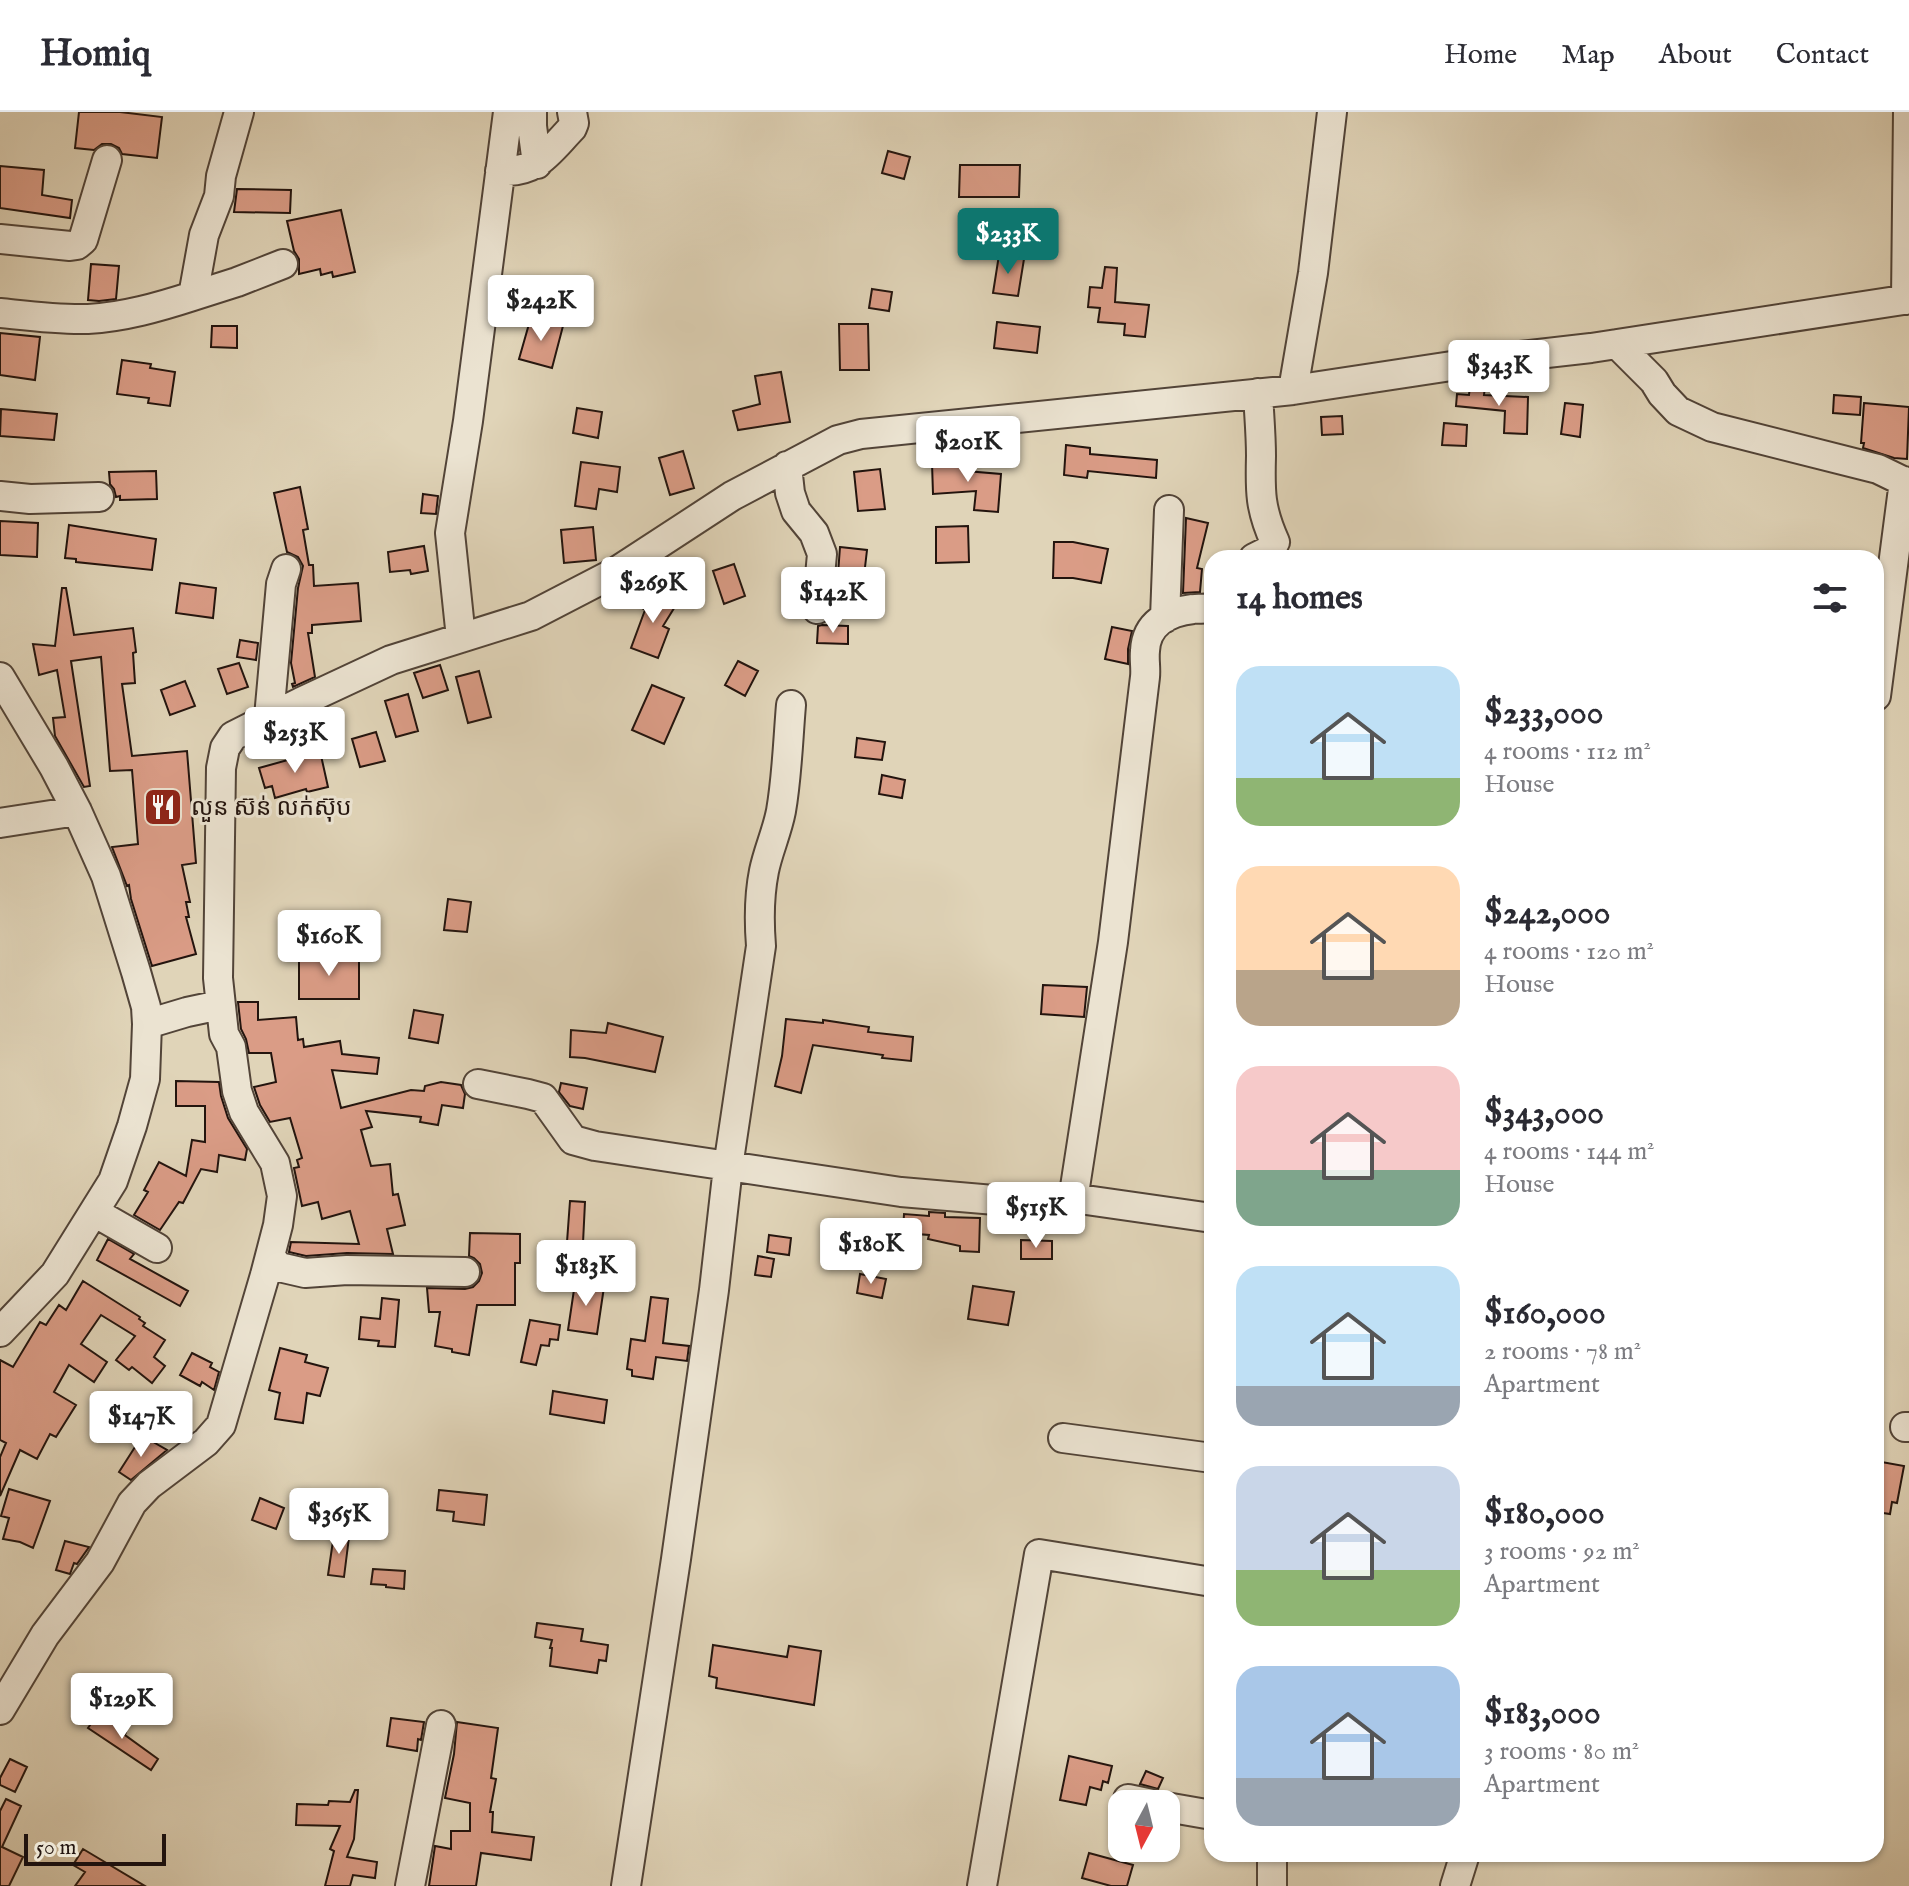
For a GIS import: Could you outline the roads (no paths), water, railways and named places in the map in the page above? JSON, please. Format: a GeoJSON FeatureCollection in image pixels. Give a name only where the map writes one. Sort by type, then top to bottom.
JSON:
{"type":"FeatureCollection","features":[{"type":"Feature","properties":{"kind":"street"},"geometry":{"type":"LineString","coordinates":[[193,296],[204,235],[219,196],[221,176],[239,112]]}},
{"type":"Feature","properties":{"kind":"street"},"geometry":{"type":"LineString","coordinates":[[461,638],[450,533],[468,421],[508,112]]}},
{"type":"Feature","properties":{"kind":"street"},"geometry":{"type":"LineString","coordinates":[[532,112],[537,164]]}},
{"type":"Feature","properties":{"kind":"street"},"geometry":{"type":"LineString","coordinates":[[500,171],[517,172],[537,164],[572,128],[572,112]]}},
{"type":"Feature","properties":{"kind":"street"},"geometry":{"type":"LineString","coordinates":[[1293,390],[1313,273],[1332,112]]}},
{"type":"Feature","properties":{"kind":"street"},"geometry":{"type":"LineString","coordinates":[[0,1710],[45,1635],[100,1562],[132,1503],[149,1485],[206,1442],[221,1425],[270,1256],[282,1196],[275,1163],[244,1112],[237,1091],[231,1047],[224,1034],[218,978],[221,768],[225,748],[233,736],[391,660],[531,616],[614,573],[732,496],[838,440],[861,434],[1293,390],[1908,300],[1908,112]]}},
{"type":"Feature","properties":{"kind":"street"},"geometry":{"type":"LineString","coordinates":[[0,239],[77,245],[83,240],[107,160]]}},
{"type":"Feature","properties":{"kind":"street"},"geometry":{"type":"LineString","coordinates":[[0,313],[60,319],[126,314],[237,282],[283,264]]}},
{"type":"Feature","properties":{"kind":"street"},"geometry":{"type":"LineString","coordinates":[[1617,344],[1654,381],[1678,411],[1712,427],[1878,469],[1906,482],[1884,639]]}},
{"type":"Feature","properties":{"kind":"street"},"geometry":{"type":"LineString","coordinates":[[1258,393],[1260,492],[1275,542],[1270,550]]}},
{"type":"Feature","properties":{"kind":"street"},"geometry":{"type":"LineString","coordinates":[[787,466],[796,511],[814,533],[822,554],[817,609]]}},
{"type":"Feature","properties":{"kind":"street"},"geometry":{"type":"LineString","coordinates":[[0,496],[30,499],[99,497]]}},
{"type":"Feature","properties":{"kind":"street"},"geometry":{"type":"LineString","coordinates":[[1165,618],[1169,510]]}},
{"type":"Feature","properties":{"kind":"street"},"geometry":{"type":"LineString","coordinates":[[269,717],[281,584],[286,569]]}},
{"type":"Feature","properties":{"kind":"street"},"geometry":{"type":"LineString","coordinates":[[1073,1200],[1113,942],[1145,677],[1145,647],[1152,627],[1158,621],[1193,609],[1204,609]]}},
{"type":"Feature","properties":{"kind":"street"},"geometry":{"type":"LineString","coordinates":[[0,677],[54,767],[106,876],[146,1007],[147,1024],[145,1079],[113,1181],[55,1274],[0,1332]]}},
{"type":"Feature","properties":{"kind":"street"},"geometry":{"type":"LineString","coordinates":[[626,1886],[714,1290],[728,1167],[761,946],[760,896],[781,810],[791,705]]}},
{"type":"Feature","properties":{"kind":"street"},"geometry":{"type":"LineString","coordinates":[[0,823],[77,811]]}},
{"type":"Feature","properties":{"kind":"street"},"geometry":{"type":"LineString","coordinates":[[147,1024],[220,1005]]}},
{"type":"Feature","properties":{"kind":"street"},"geometry":{"type":"LineString","coordinates":[[478,1084],[543,1098],[573,1140],[595,1146],[901,1192],[1053,1205],[1073,1200],[1094,1200],[1204,1217]]}},
{"type":"Feature","properties":{"kind":"street"},"geometry":{"type":"LineString","coordinates":[[94,1212],[157,1248]]}},
{"type":"Feature","properties":{"kind":"street"},"geometry":{"type":"LineString","coordinates":[[270,1256],[279,1267],[305,1273],[347,1270],[465,1272]]}},
{"type":"Feature","properties":{"kind":"street"},"geometry":{"type":"LineString","coordinates":[[1063,1438],[1204,1457]]}},
{"type":"Feature","properties":{"kind":"street"},"geometry":{"type":"LineString","coordinates":[[982,1886],[1039,1554],[1204,1581]]}},
{"type":"Feature","properties":{"kind":"street"},"geometry":{"type":"LineString","coordinates":[[410,1886],[441,1725]]}},
{"type":"Feature","properties":{"kind":"street"},"geometry":{"type":"LineString","coordinates":[[1180,1809],[1204,1814]]}},
{"type":"Feature","properties":{"kind":"street"},"geometry":{"type":"LineString","coordinates":[[1272,1862],[1272,1886]]}},
{"type":"Feature","properties":{"kind":"street"},"geometry":{"type":"LineString","coordinates":[[1455,1886],[1462,1862]]}},
{"type":"Feature","properties":{"kind":"place","name":"លួន ស៊ន់ លក់ស៊ុប"},"geometry":{"type":"Point","coordinates":[163,807]}}]}
